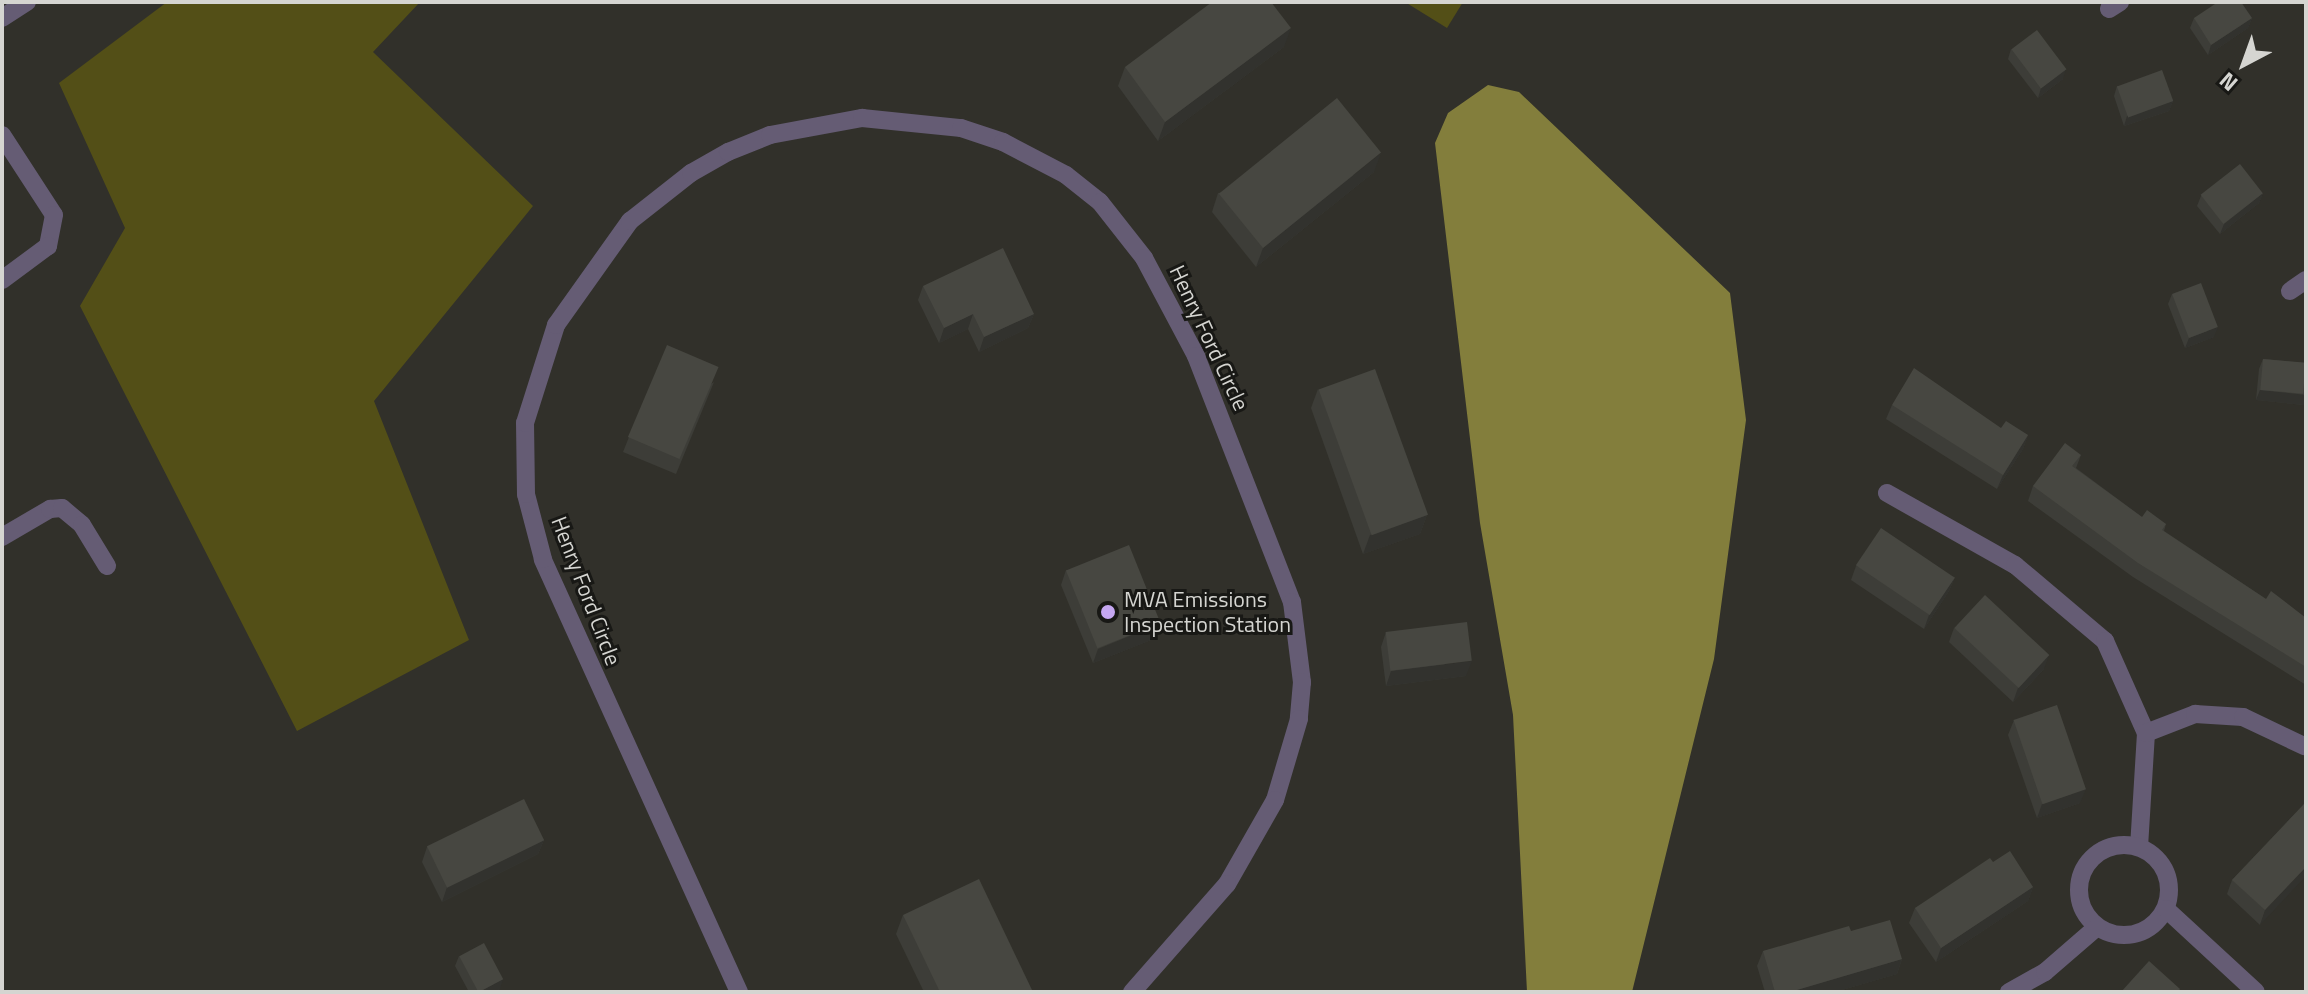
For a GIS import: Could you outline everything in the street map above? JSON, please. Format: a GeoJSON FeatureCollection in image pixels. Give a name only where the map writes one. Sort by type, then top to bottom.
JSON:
{"type":"FeatureCollection","features":[{"type":"Feature","properties":{"kind":"street"},"geometry":{"type":"LineString","coordinates":[[2,18],[27,2]]}},
{"type":"Feature","properties":{"kind":"street","name":"Henry Ford Circle"},"geometry":{"type":"LineString","coordinates":[[739,992],[543,559],[526,494],[525,423],[556,325],[605,252],[639,213],[728,152],[770,135],[862,118],[961,128],[1003,142],[1055,168],[1100,202],[1144,258],[1196,356],[1292,602],[1302,682],[1299,719],[1275,800],[1227,884],[1132,992]]}},
{"type":"Feature","properties":{"kind":"street"},"geometry":{"type":"LineString","coordinates":[[2,135],[54,215],[48,246],[2,280]]}},
{"type":"Feature","properties":{"kind":"street"},"geometry":{"type":"LineString","coordinates":[[2290,291],[2306,280]]}},
{"type":"Feature","properties":{"kind":"street"},"geometry":{"type":"LineString","coordinates":[[1887,493],[2015,565],[2105,641],[2146,733],[2139,846]]}},
{"type":"Feature","properties":{"kind":"street"},"geometry":{"type":"LineString","coordinates":[[2,537],[50,509],[62,508],[82,525],[107,566]]}},
{"type":"Feature","properties":{"kind":"street"},"geometry":{"type":"LineString","coordinates":[[2146,733],[2195,714],[2243,717],[2304,746]]}},
{"type":"Feature","properties":{"kind":"street"},"geometry":{"type":"LineString","coordinates":[[2139,846],[2165,869],[2170,888],[2166,909],[2157,922],[2133,935],[2097,927],[2081,906],[2081,875],[2101,850],[2139,846]]}},
{"type":"Feature","properties":{"kind":"street"},"geometry":{"type":"LineString","coordinates":[[2166,909],[2256,992]]}},
{"type":"Feature","properties":{"kind":"street"},"geometry":{"type":"LineString","coordinates":[[2009,992],[2045,972],[2097,927]]}},
{"type":"Feature","properties":{"kind":"shaded area"},"geometry":{"type":"Polygon","coordinates":[[[167,2],[420,2],[373,52],[533,206],[374,401],[469,640],[297,731],[80,306],[125,228],[59,83],[167,2]]]}},
{"type":"Feature","properties":{"kind":"shaded area"},"geometry":{"type":"Polygon","coordinates":[[[1405,2],[1463,2],[1447,28],[1405,2]]]}},
{"type":"Feature","properties":{"kind":"shaded area"},"geometry":{"type":"Polygon","coordinates":[[[1488,85],[1519,92],[1730,293],[1746,420],[1714,659],[1632,992],[1527,992],[1513,715],[1480,523],[1435,143],[1448,113],[1488,85]]]}},
{"type":"Feature","properties":{"kind":"building"},"geometry":{"type":"Polygon","coordinates":[[[1212,2],[1271,2],[1291,28],[1165,122],[1125,67],[1212,2]]]}},
{"type":"Feature","properties":{"kind":"building"},"geometry":{"type":"Polygon","coordinates":[[[2218,2],[2241,2],[2252,18],[2211,45],[2194,18],[2218,2]]]}},
{"type":"Feature","properties":{"kind":"building"},"geometry":{"type":"Polygon","coordinates":[[[2037,30],[2066,69],[2041,88],[2011,49],[2037,30]]]}},
{"type":"Feature","properties":{"kind":"building"},"geometry":{"type":"Polygon","coordinates":[[[2162,70],[2173,101],[2128,117],[2117,86],[2162,70]]]}},
{"type":"Feature","properties":{"kind":"building"},"geometry":{"type":"Polygon","coordinates":[[[1337,98],[1381,152],[1263,248],[1219,194],[1337,98]]]}},
{"type":"Feature","properties":{"kind":"building"},"geometry":{"type":"Polygon","coordinates":[[[2240,164],[2263,193],[2223,224],[2201,195],[2240,164]]]}},
{"type":"Feature","properties":{"kind":"building"},"geometry":{"type":"Polygon","coordinates":[[[1003,248],[1034,314],[984,337],[973,314],[944,328],[923,286],[1003,248]]]}},
{"type":"Feature","properties":{"kind":"building"},"geometry":{"type":"Polygon","coordinates":[[[2201,283],[2218,327],[2189,338],[2172,294],[2201,283]]]}},
{"type":"Feature","properties":{"kind":"building"},"geometry":{"type":"Polygon","coordinates":[[[667,345],[719,367],[679,459],[628,437],[667,345]]]}},
{"type":"Feature","properties":{"kind":"building"},"geometry":{"type":"Polygon","coordinates":[[[2263,359],[2306,363],[2303,394],[2260,390],[2263,359]]]}},
{"type":"Feature","properties":{"kind":"building"},"geometry":{"type":"Polygon","coordinates":[[[1914,368],[2001,428],[2006,421],[2028,435],[2003,475],[1892,405],[1914,368]]]}},
{"type":"Feature","properties":{"kind":"building"},"geometry":{"type":"Polygon","coordinates":[[[1375,369],[1428,515],[1372,535],[1319,390],[1375,369]]]}},
{"type":"Feature","properties":{"kind":"building"},"geometry":{"type":"Polygon","coordinates":[[[2065,443],[2081,455],[2072,466],[2142,517],[2147,510],[2166,524],[2162,530],[2266,599],[2271,591],[2306,618],[2306,667],[2138,563],[2033,486],[2065,443]]]}},
{"type":"Feature","properties":{"kind":"building"},"geometry":{"type":"Polygon","coordinates":[[[1881,528],[1955,578],[1930,615],[1856,565],[1881,528]]]}},
{"type":"Feature","properties":{"kind":"building","name":"MVA Emissions Inspection Station"},"geometry":{"type":"Polygon","coordinates":[[[1129,545],[1160,623],[1097,648],[1066,570],[1129,545]]]}},
{"type":"Feature","properties":{"kind":"building"},"geometry":{"type":"Polygon","coordinates":[[[1985,595],[2049,655],[2019,688],[1954,628],[1985,595]]]}},
{"type":"Feature","properties":{"kind":"building"},"geometry":{"type":"Polygon","coordinates":[[[1467,622],[1472,661],[1390,671],[1386,632],[1467,622]]]}},
{"type":"Feature","properties":{"kind":"building"},"geometry":{"type":"Polygon","coordinates":[[[2057,705],[2086,789],[2042,804],[2014,720],[2057,705]]]}},
{"type":"Feature","properties":{"kind":"building"},"geometry":{"type":"Polygon","coordinates":[[[524,799],[544,840],[447,888],[427,846],[524,799]]]}},
{"type":"Feature","properties":{"kind":"building"},"geometry":{"type":"Polygon","coordinates":[[[2306,802],[2306,867],[2265,910],[2232,880],[2306,802]]]}},
{"type":"Feature","properties":{"kind":"building"},"geometry":{"type":"Polygon","coordinates":[[[2010,851],[2033,887],[1941,948],[1915,908],[1990,858],[1993,862],[2010,851]]]}},
{"type":"Feature","properties":{"kind":"building"},"geometry":{"type":"Polygon","coordinates":[[[979,879],[1032,990],[1028,992],[940,992],[903,915],[979,879]]]}},
{"type":"Feature","properties":{"kind":"building"},"geometry":{"type":"Polygon","coordinates":[[[1890,920],[1902,959],[1790,992],[1775,992],[1763,951],[1849,926],[1851,931],[1890,920]]]}},
{"type":"Feature","properties":{"kind":"building"},"geometry":{"type":"Polygon","coordinates":[[[484,943],[503,979],[478,992],[459,956],[484,943]]]}},
{"type":"Feature","properties":{"kind":"building"},"geometry":{"type":"Polygon","coordinates":[[[2149,961],[2180,989],[2178,992],[2121,992],[2149,961]]]}},
{"type":"Feature","properties":{"kind":"place","name":"MVA Emissions Inspection Station"},"geometry":{"type":"Point","coordinates":[1108,612]}}]}
